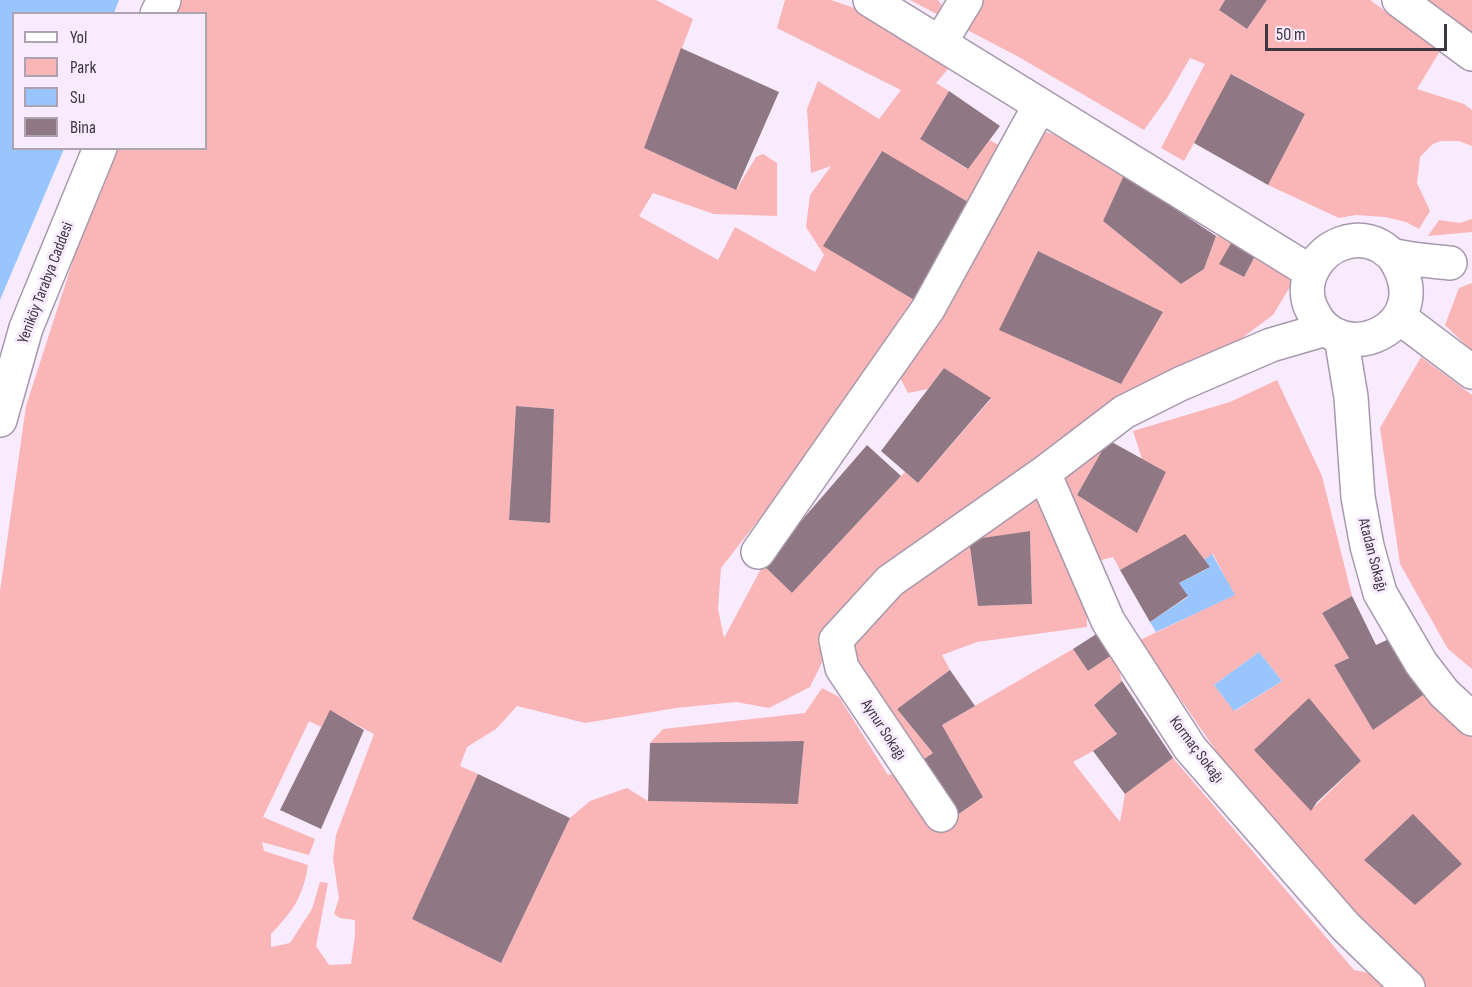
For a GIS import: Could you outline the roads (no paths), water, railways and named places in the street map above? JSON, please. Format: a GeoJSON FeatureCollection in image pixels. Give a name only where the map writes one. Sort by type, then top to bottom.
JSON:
{"type":"FeatureCollection","features":[{"type":"Feature","properties":{"kind":"street"},"geometry":{"type":"LineString","coordinates":[[870,0],[1040,105],[1309,286],[1315,316],[1334,333],[1357,340],[1374,337],[1388,329],[1399,317],[1406,302],[1407,286],[1402,269],[1393,256],[1379,246],[1364,241],[1347,241],[1332,247],[1319,258],[1309,286],[1272,345]]}},
{"type":"Feature","properties":{"kind":"street"},"geometry":{"type":"LineString","coordinates":[[940,43],[966,0]]}},
{"type":"Feature","properties":{"kind":"street"},"geometry":{"type":"LineString","coordinates":[[1399,0],[1472,54]]}},
{"type":"Feature","properties":{"kind":"street"},"geometry":{"type":"LineString","coordinates":[[758,552],[928,309],[1040,105]]}},
{"type":"Feature","properties":{"kind":"street","name":"Yeniköy Tarabya Caddesi"},"geometry":{"type":"LineString","coordinates":[[0,420],[26,328],[99,150]]}},
{"type":"Feature","properties":{"kind":"street"},"geometry":{"type":"LineString","coordinates":[[1393,256],[1461,261]]}},
{"type":"Feature","properties":{"kind":"street"},"geometry":{"type":"LineString","coordinates":[[1407,286],[1461,261]]}},
{"type":"Feature","properties":{"kind":"street"},"geometry":{"type":"LineString","coordinates":[[1399,317],[1472,372]]}},
{"type":"Feature","properties":{"kind":"street"},"geometry":{"type":"LineString","coordinates":[[1044,473],[1124,411],[1180,384],[1272,345],[1334,333]]}},
{"type":"Feature","properties":{"kind":"street","name":"Atadan Sokağı"},"geometry":{"type":"LineString","coordinates":[[1334,333],[1351,397],[1358,497],[1366,546],[1380,593],[1421,663],[1444,693],[1472,719]]}},
{"type":"Feature","properties":{"kind":"street"},"geometry":{"type":"LineString","coordinates":[[1351,397],[1374,337]]}},
{"type":"Feature","properties":{"kind":"street","name":"Aynur Sokağı"},"geometry":{"type":"LineString","coordinates":[[941,814],[842,668],[836,640],[890,581],[1044,473]]}},
{"type":"Feature","properties":{"kind":"street","name":"Kormaç Sokağı"},"geometry":{"type":"LineString","coordinates":[[1044,473],[1108,621],[1190,748],[1345,926],[1408,987]]}},
{"type":"Feature","properties":{"kind":"water"},"geometry":{"type":"Polygon","coordinates":[[[0,0],[119,0],[114,12],[12,12],[12,150],[64,150],[0,300],[0,0]]]}},
{"type":"Feature","properties":{"kind":"water"},"geometry":{"type":"Polygon","coordinates":[[[1212,554],[1235,595],[1156,632],[1150,622],[1188,597],[1179,583],[1209,568],[1204,560],[1212,554]]]}},
{"type":"Feature","properties":{"kind":"water"},"geometry":{"type":"Polygon","coordinates":[[[1259,652],[1282,681],[1234,711],[1214,685],[1259,652]]]}}]}
